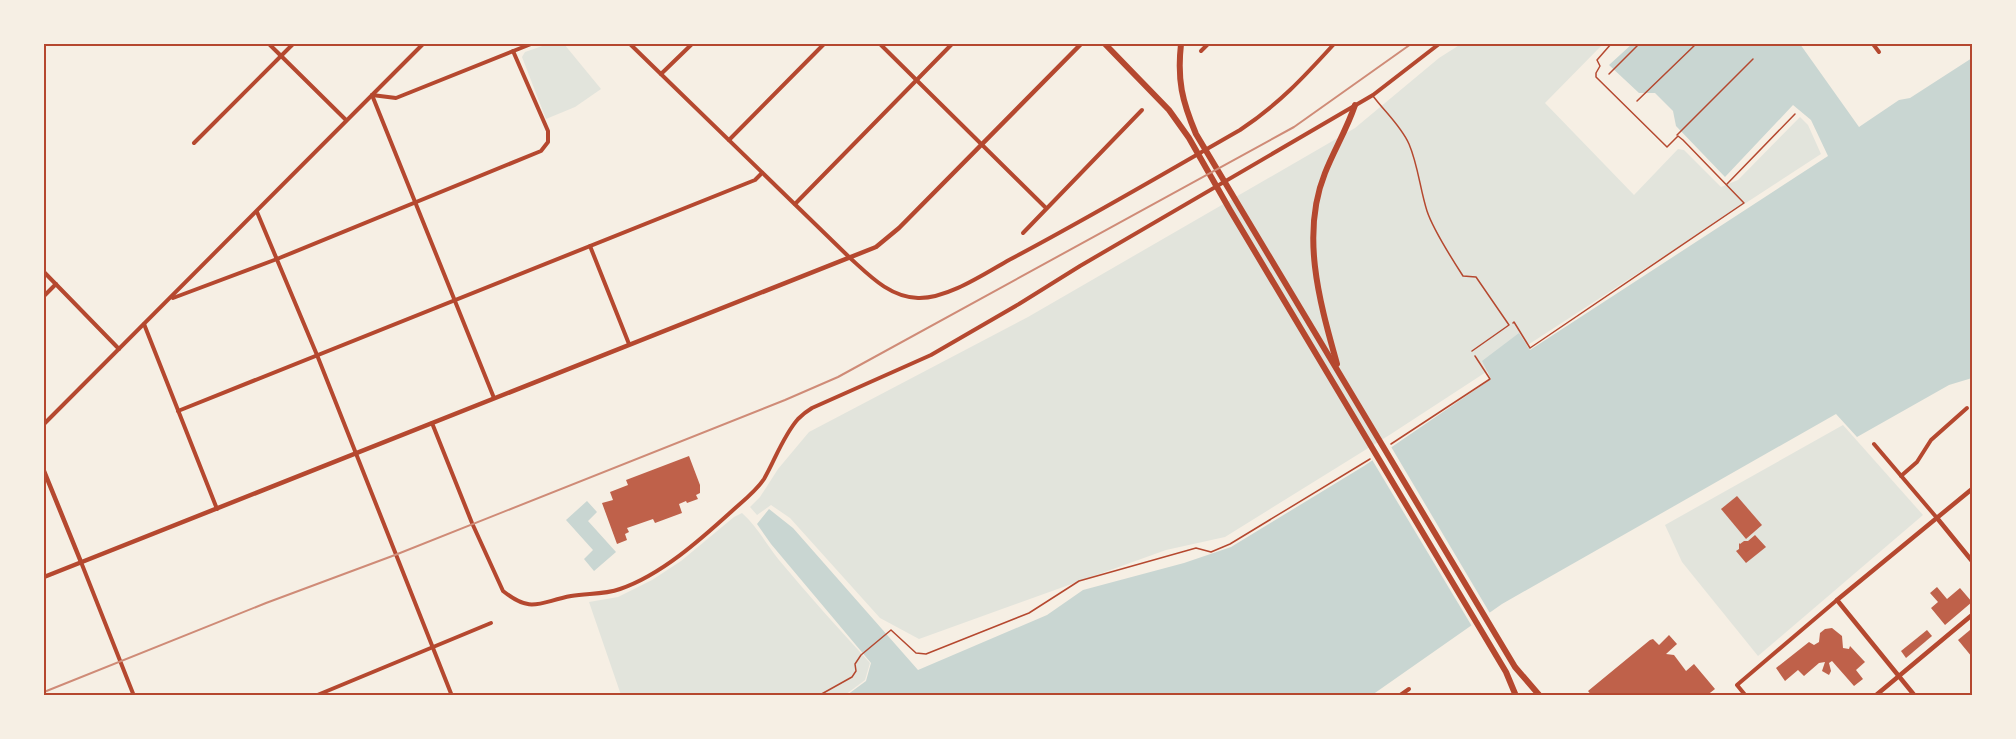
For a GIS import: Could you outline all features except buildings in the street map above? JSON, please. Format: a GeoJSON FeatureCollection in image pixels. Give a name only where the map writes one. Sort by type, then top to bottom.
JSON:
{"type":"FeatureCollection","features":[{"type":"Feature","properties":{"kind":"highway"},"geometry":{"type":"LineString","coordinates":[[1105,44],[1169,110],[1189,138],[1506,672],[1516,696]]}},
{"type":"Feature","properties":{"kind":"highway"},"geometry":{"type":"LineString","coordinates":[[1181,44],[1180,86],[1183,102],[1196,134],[1500,644],[1515,667],[1540,696]]}},
{"type":"Feature","properties":{"kind":"highway"},"geometry":{"type":"LineString","coordinates":[[1340,374],[1322,310],[1312,241],[1324,174],[1356,105]]}},
{"type":"Feature","properties":{"kind":"street"},"geometry":{"type":"LineString","coordinates":[[269,44],[346,120]]}},
{"type":"Feature","properties":{"kind":"street"},"geometry":{"type":"LineString","coordinates":[[194,143],[293,44]]}},
{"type":"Feature","properties":{"kind":"street"},"geometry":{"type":"LineString","coordinates":[[44,424],[423,44]]}},
{"type":"Feature","properties":{"kind":"street"},"geometry":{"type":"LineString","coordinates":[[372,95],[396,98],[531,44]]}},
{"type":"Feature","properties":{"kind":"street"},"geometry":{"type":"LineString","coordinates":[[630,44],[878,283],[895,293],[918,298],[946,293],[1074,225],[1262,115],[1300,82],[1333,44]]}},
{"type":"Feature","properties":{"kind":"street"},"geometry":{"type":"LineString","coordinates":[[661,74],[692,44]]}},
{"type":"Feature","properties":{"kind":"street"},"geometry":{"type":"LineString","coordinates":[[729,140],[824,44]]}},
{"type":"Feature","properties":{"kind":"street"},"geometry":{"type":"LineString","coordinates":[[880,44],[1047,208]]}},
{"type":"Feature","properties":{"kind":"street"},"geometry":{"type":"LineString","coordinates":[[795,204],[952,44]]}},
{"type":"Feature","properties":{"kind":"street"},"geometry":{"type":"LineString","coordinates":[[44,577],[876,247],[888,239],[1081,44]]}},
{"type":"Feature","properties":{"kind":"street"},"geometry":{"type":"LineString","coordinates":[[1201,51],[1209,44]]}},
{"type":"Feature","properties":{"kind":"street"},"geometry":{"type":"LineString","coordinates":[[432,423],[472,523],[503,591],[525,604],[547,603],[580,595],[600,595],[636,583],[707,534],[740,504],[763,479],[798,420],[812,408],[931,355],[1373,95],[1439,44]]}},
{"type":"Feature","properties":{"kind":"street"},"geometry":{"type":"LineString","coordinates":[[1873,44],[1879,52]]}},
{"type":"Feature","properties":{"kind":"street"},"geometry":{"type":"LineString","coordinates":[[169,299],[277,259],[534,155],[546,147],[548,131],[513,51]]}},
{"type":"Feature","properties":{"kind":"street"},"geometry":{"type":"LineString","coordinates":[[372,95],[494,398]]}},
{"type":"Feature","properties":{"kind":"street"},"geometry":{"type":"LineString","coordinates":[[1023,233],[1142,110]]}},
{"type":"Feature","properties":{"kind":"street"},"geometry":{"type":"LineString","coordinates":[[178,411],[755,180],[762,173]]}},
{"type":"Feature","properties":{"kind":"street"},"geometry":{"type":"LineString","coordinates":[[257,212],[317,355],[452,696]]}},
{"type":"Feature","properties":{"kind":"street"},"geometry":{"type":"LineString","coordinates":[[590,246],[629,344]]}},
{"type":"Feature","properties":{"kind":"street"},"geometry":{"type":"LineString","coordinates":[[44,272],[119,349]]}},
{"type":"Feature","properties":{"kind":"street"},"geometry":{"type":"LineString","coordinates":[[44,296],[56,284]]}},
{"type":"Feature","properties":{"kind":"street"},"geometry":{"type":"LineString","coordinates":[[144,324],[217,508]]}},
{"type":"Feature","properties":{"kind":"street"},"geometry":{"type":"LineString","coordinates":[[1901,476],[1917,462],[1931,440],[1967,408]]}},
{"type":"Feature","properties":{"kind":"street"},"geometry":{"type":"LineString","coordinates":[[1874,444],[1972,561]]}},
{"type":"Feature","properties":{"kind":"street"},"geometry":{"type":"LineString","coordinates":[[44,471],[134,696]]}},
{"type":"Feature","properties":{"kind":"street"},"geometry":{"type":"LineString","coordinates":[[1746,696],[1737,685],[1972,489]]}},
{"type":"Feature","properties":{"kind":"street"},"geometry":{"type":"LineString","coordinates":[[1837,600],[1915,696]]}},
{"type":"Feature","properties":{"kind":"street"},"geometry":{"type":"LineString","coordinates":[[1875,696],[1972,615]]}},
{"type":"Feature","properties":{"kind":"street"},"geometry":{"type":"LineString","coordinates":[[315,696],[491,623]]}},
{"type":"Feature","properties":{"kind":"street"},"geometry":{"type":"LineString","coordinates":[[1400,694],[1409,689]]}},
{"type":"Feature","properties":{"kind":"lane"},"geometry":{"type":"LineString","coordinates":[[1373,95],[1398,125],[1408,142],[1416,162],[1428,213],[1453,260],[1463,276],[1476,276],[1509,325],[1472,351]]}},
{"type":"Feature","properties":{"kind":"path"},"geometry":{"type":"LineString","coordinates":[[1509,325],[1514,322],[1530,348],[1744,203],[1678,136],[1667,147],[1596,77],[1600,66],[1597,60],[1611,44]]}},
{"type":"Feature","properties":{"kind":"path"},"geometry":{"type":"LineString","coordinates":[[1609,74],[1640,44]]}},
{"type":"Feature","properties":{"kind":"path"},"geometry":{"type":"LineString","coordinates":[[1637,101],[1696,44]]}},
{"type":"Feature","properties":{"kind":"path"},"geometry":{"type":"LineString","coordinates":[[1677,135],[1753,59]]}},
{"type":"Feature","properties":{"kind":"path"},"geometry":{"type":"LineString","coordinates":[[1726,184],[1795,114]]}},
{"type":"Feature","properties":{"kind":"path"},"geometry":{"type":"LineString","coordinates":[[1384,450],[1490,378],[1472,351]]}},
{"type":"Feature","properties":{"kind":"path"},"geometry":{"type":"LineString","coordinates":[[818,696],[852,677],[856,671],[855,664],[861,655],[891,630],[916,653],[926,654],[1029,613],[1079,581],[1196,548],[1211,552],[1230,544],[1374,456]]}},
{"type":"Feature","properties":{"kind":"shaded area"},"geometry":{"type":"Polygon","coordinates":[[[548,44],[564,44],[601,89],[575,107],[546,119],[522,57],[525,52],[548,44]]]}},
{"type":"Feature","properties":{"kind":"shaded area"},"geometry":{"type":"Polygon","coordinates":[[[1461,44],[1603,44],[1545,103],[1634,195],[1678,149],[1684,150],[1721,187],[1738,180],[1800,117],[1808,125],[1821,154],[1391,434],[1225,537],[1166,550],[919,639],[880,618],[790,518],[771,505],[757,515],[750,507],[809,432],[1028,317],[1355,128],[1439,58],[1461,44]]]}},
{"type":"Feature","properties":{"kind":"shaded area"},"geometry":{"type":"Polygon","coordinates":[[[1632,44],[1800,44],[1859,127],[1899,100],[1910,98],[1972,58],[1972,378],[1949,385],[1857,437],[1836,414],[1502,604],[1372,695],[847,695],[866,681],[871,663],[771,544],[757,524],[769,509],[793,528],[918,670],[1047,615],[1083,590],[1184,563],[1231,547],[1364,466],[1491,379],[1482,361],[1519,333],[1530,350],[1828,156],[1811,120],[1793,105],[1725,177],[1676,126],[1673,111],[1655,93],[1639,93],[1609,65],[1632,44]]]}},
{"type":"Feature","properties":{"kind":"shaded area"},"geometry":{"type":"Polygon","coordinates":[[[1843,425],[1923,515],[1758,656],[1682,562],[1665,525],[1843,425]]]}},
{"type":"Feature","properties":{"kind":"shaded area"},"geometry":{"type":"Polygon","coordinates":[[[587,501],[597,512],[588,521],[616,552],[594,571],[584,559],[593,550],[566,520],[587,501]]]}},
{"type":"Feature","properties":{"kind":"shaded area"},"geometry":{"type":"Polygon","coordinates":[[[742,513],[790,573],[870,663],[865,680],[845,695],[621,695],[589,602],[618,597],[652,580],[681,561],[734,517],[742,513]]]}},
{"type":"Feature","properties":{"kind":"pier"},"geometry":{"type":"Polygon","coordinates":[[[1390,445],[1491,615],[1473,628],[1371,458],[1390,445]]]}},
{"type":"Feature","properties":{"kind":"railway"},"geometry":{"type":"LineString","coordinates":[[44,692],[266,603],[395,555],[838,377],[1294,127],[1411,44]]}}]}
